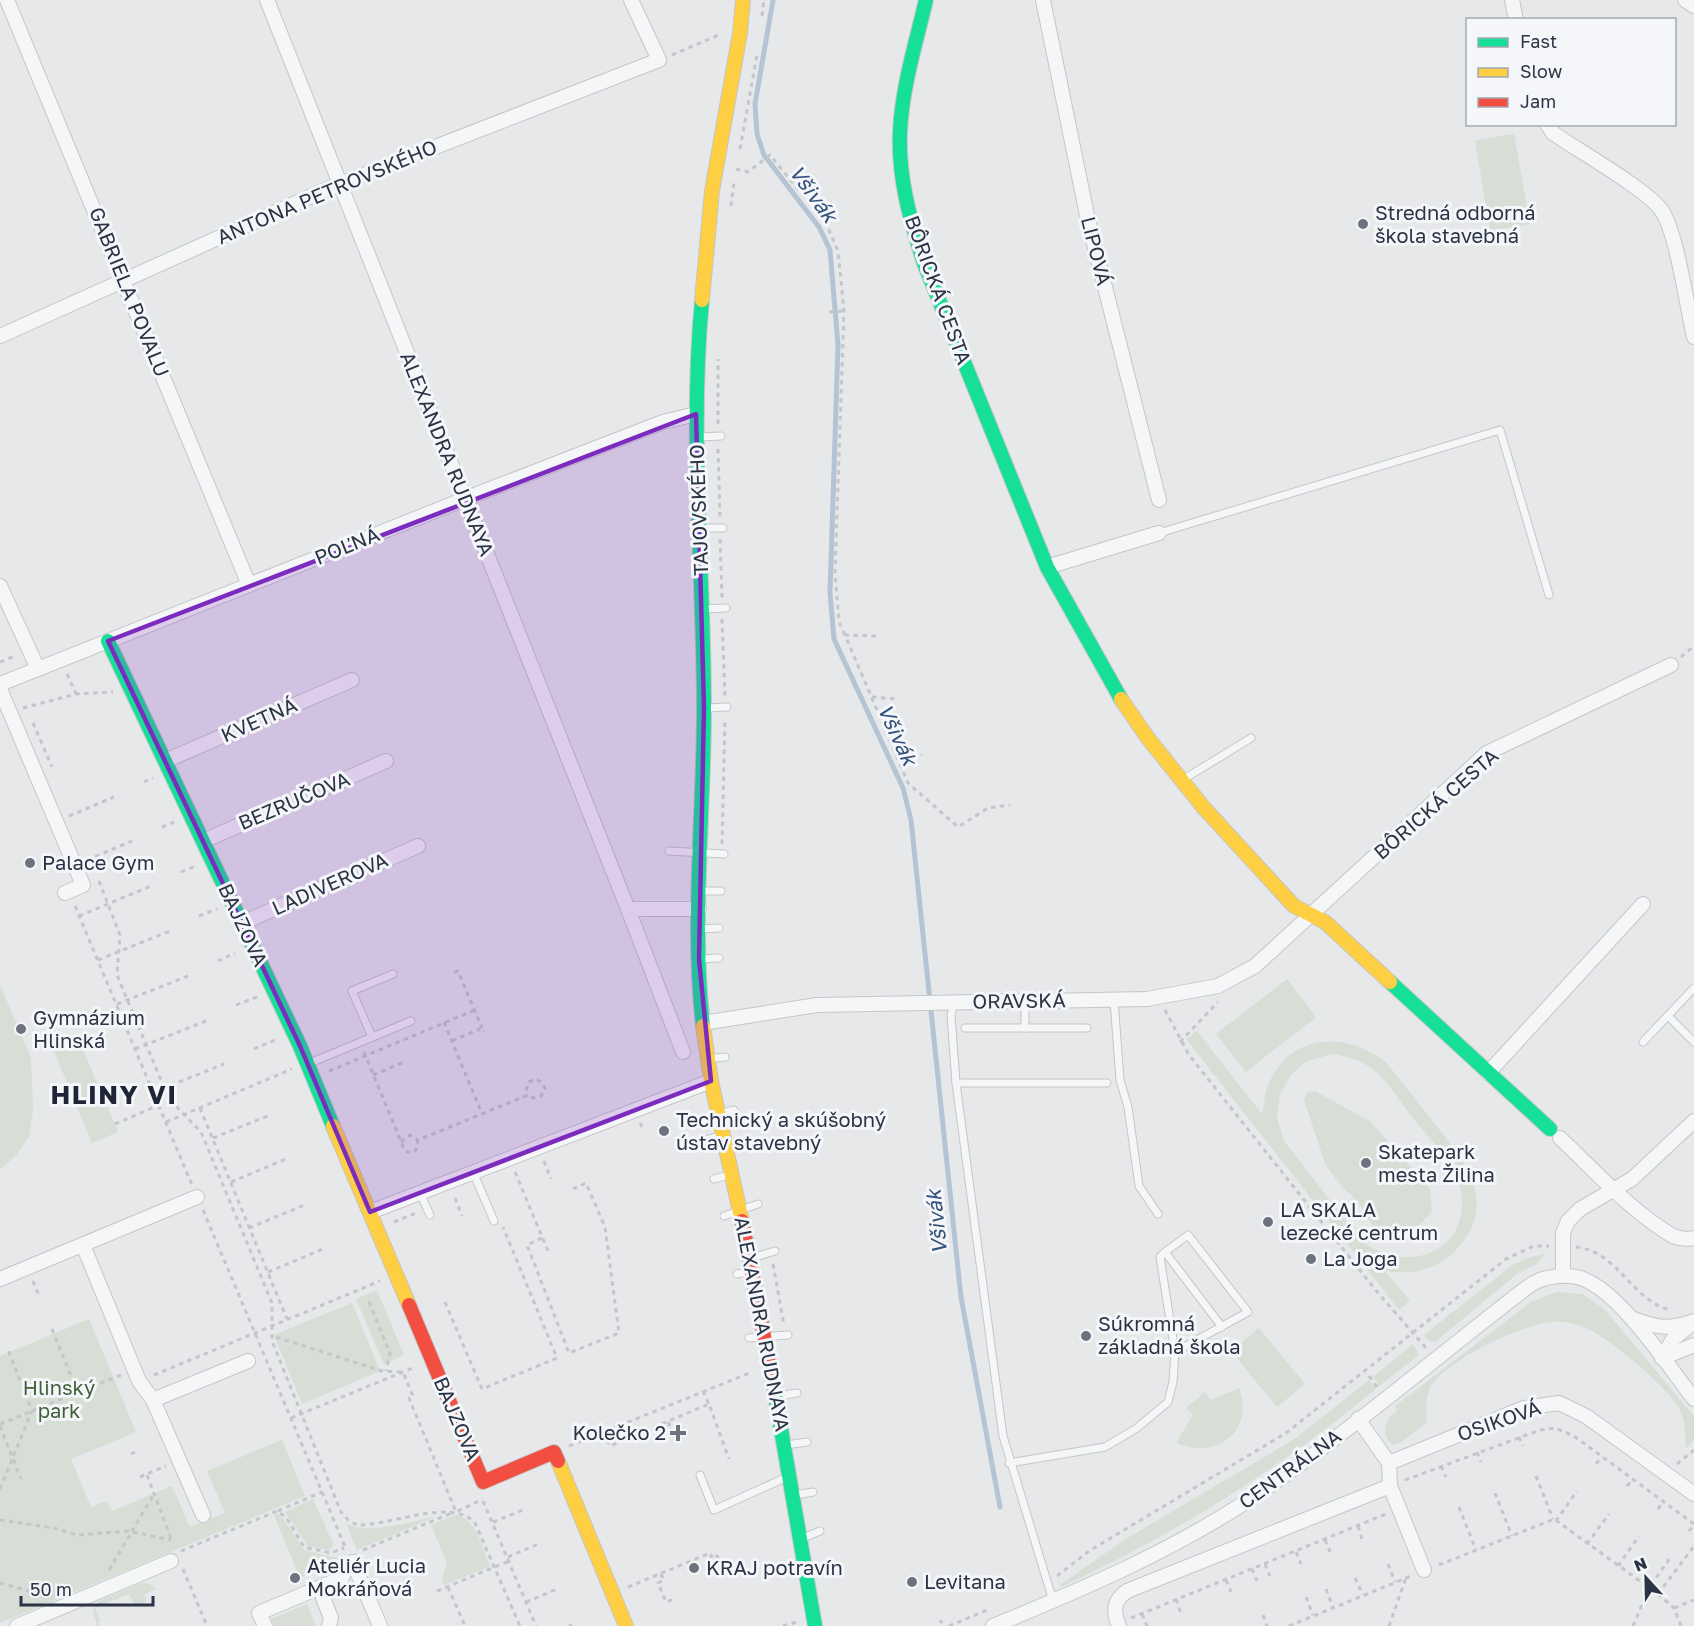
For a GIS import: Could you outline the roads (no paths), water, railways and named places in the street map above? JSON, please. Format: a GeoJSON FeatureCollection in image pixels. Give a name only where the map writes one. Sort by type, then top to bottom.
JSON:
{"type":"FeatureCollection","features":[{"type":"Feature","properties":{"kind":"street","name":"GABRIELA POVALU"},"geometry":{"type":"LineString","coordinates":[[7,0],[124,278],[249,585]]}},
{"type":"Feature","properties":{"kind":"street","name":"ALEXANDRA RUDNAYA"},"geometry":{"type":"LineString","coordinates":[[267,0],[683,1052]]}},
{"type":"Feature","properties":{"kind":"street","name":"ANTONA PETROVSKÉHO"},"geometry":{"type":"LineString","coordinates":[[0,336],[124,278],[340,184],[659,60],[631,0]]}},
{"type":"Feature","properties":{"kind":"street","name":"TAJOVSKÉHO"},"geometry":{"type":"LineString","coordinates":[[703,1023],[699,909],[704,708],[696,414],[702,268],[712,191],[737,52],[743,0]]}},
{"type":"Feature","properties":{"kind":"street","name":"BÔRICKÁ CESTA"},"geometry":{"type":"LineString","coordinates":[[926,0],[899,130],[902,183],[907,204],[924,263],[1047,567],[1109,681],[1147,737],[1182,781],[1294,906],[1311,917],[1325,922],[1614,1189],[1669,1234],[1688,1240],[1694,1238]]}},
{"type":"Feature","properties":{"kind":"street","name":"LIPOVÁ"},"geometry":{"type":"LineString","coordinates":[[1043,0],[1088,220],[1159,500]]}},
{"type":"Feature","properties":{"kind":"street"},"geometry":{"type":"LineString","coordinates":[[1512,0],[1516,18]]}},
{"type":"Feature","properties":{"kind":"street"},"geometry":{"type":"LineString","coordinates":[[1685,0],[1694,6]]}},
{"type":"Feature","properties":{"kind":"street"},"geometry":{"type":"LineString","coordinates":[[1548,126],[1553,133],[1647,196],[1662,211],[1671,233],[1694,337]]}},
{"type":"Feature","properties":{"kind":"street","name":"POĽNÁ"},"geometry":{"type":"LineString","coordinates":[[0,684],[663,422],[696,414]]}},
{"type":"Feature","properties":{"kind":"street"},"geometry":{"type":"LineString","coordinates":[[1047,567],[1159,533]]}},
{"type":"Feature","properties":{"kind":"street"},"geometry":{"type":"LineString","coordinates":[[0,585],[38,669]]}},
{"type":"Feature","properties":{"kind":"street","name":"BAJZOVA"},"geometry":{"type":"LineString","coordinates":[[108,641],[293,1032],[302,1066],[352,1170],[483,1482],[554,1452],[626,1626]]}},
{"type":"Feature","properties":{"kind":"street","name":"BÔRICKÁ CESTA"},"geometry":{"type":"LineString","coordinates":[[1311,917],[1487,753],[1671,665]]}},
{"type":"Feature","properties":{"kind":"street","name":"KVETNÁ"},"geometry":{"type":"LineString","coordinates":[[165,761],[352,680]]}},
{"type":"Feature","properties":{"kind":"street"},"geometry":{"type":"LineString","coordinates":[[0,689],[83,885],[65,893]]}},
{"type":"Feature","properties":{"kind":"street","name":"BEZRUČOVA"},"geometry":{"type":"LineString","coordinates":[[203,841],[386,761]]}},
{"type":"Feature","properties":{"kind":"street","name":"LADIVEROVA"},"geometry":{"type":"LineString","coordinates":[[242,923],[418,846]]}},
{"type":"Feature","properties":{"kind":"street"},"geometry":{"type":"LineString","coordinates":[[1488,1073],[1643,904]]}},
{"type":"Feature","properties":{"kind":"street"},"geometry":{"type":"LineString","coordinates":[[628,909],[699,909]]}},
{"type":"Feature","properties":{"kind":"street","name":"ORAVSKÁ"},"geometry":{"type":"LineString","coordinates":[[703,1023],[817,1005],[1114,1000],[1165,997],[1218,986],[1255,966],[1311,917]]}},
{"type":"Feature","properties":{"kind":"street","name":"ALEXANDRA RUDNAYA"},"geometry":{"type":"LineString","coordinates":[[703,1023],[711,1081],[741,1210],[766,1336],[816,1626]]}},
{"type":"Feature","properties":{"kind":"street"},"geometry":{"type":"LineString","coordinates":[[370,1212],[473,1172],[614,1123],[711,1081]]}},
{"type":"Feature","properties":{"kind":"street"},"geometry":{"type":"LineString","coordinates":[[1694,1121],[1632,1179],[1580,1209],[1568,1221],[1563,1233],[1563,1276],[1582,1278],[1603,1289],[1629,1317],[1694,1399]]}},
{"type":"Feature","properties":{"kind":"street"},"geometry":{"type":"LineString","coordinates":[[0,1280],[197,1197]]}},
{"type":"Feature","properties":{"kind":"street"},"geometry":{"type":"LineString","coordinates":[[83,1245],[139,1381],[153,1400],[203,1515]]}},
{"type":"Feature","properties":{"kind":"street","name":"CENTRÁLNA"},"geometry":{"type":"LineString","coordinates":[[993,1626],[1127,1568],[1232,1510],[1358,1419],[1540,1280],[1563,1276]]}},
{"type":"Feature","properties":{"kind":"street"},"geometry":{"type":"LineString","coordinates":[[1629,1317],[1651,1326],[1673,1328],[1694,1321]]}},
{"type":"Feature","properties":{"kind":"street"},"geometry":{"type":"LineString","coordinates":[[1662,1358],[1673,1339],[1694,1321]]}},
{"type":"Feature","properties":{"kind":"street"},"geometry":{"type":"LineString","coordinates":[[1662,1358],[1694,1345]]}},
{"type":"Feature","properties":{"kind":"street"},"geometry":{"type":"LineString","coordinates":[[153,1400],[248,1361]]}},
{"type":"Feature","properties":{"kind":"street","name":"OSIKOVÁ"},"geometry":{"type":"LineString","coordinates":[[1389,1462],[1524,1408],[1559,1403],[1586,1416],[1694,1494]]}},
{"type":"Feature","properties":{"kind":"street"},"geometry":{"type":"LineString","coordinates":[[1358,1419],[1389,1462],[1390,1486],[1424,1570]]}},
{"type":"Feature","properties":{"kind":"street"},"geometry":{"type":"LineString","coordinates":[[1119,1626],[1114,1612],[1115,1605],[1119,1596],[1127,1591],[1390,1486]]}},
{"type":"Feature","properties":{"kind":"street"},"geometry":{"type":"LineString","coordinates":[[16,1626],[174,1557]]}},
{"type":"Feature","properties":{"kind":"street"},"geometry":{"type":"LineString","coordinates":[[329,1626],[331,1618],[323,1598],[342,1578],[352,1562],[380,1626]]}},
{"type":"Feature","properties":{"kind":"street"},"geometry":{"type":"LineString","coordinates":[[265,1626],[259,1613],[342,1578]]}},
{"type":"Feature","properties":{"kind":"street"},"geometry":{"type":"LineString","coordinates":[[265,1595],[270,1608]]}},
{"type":"Feature","properties":{"kind":"lane"},"geometry":{"type":"LineString","coordinates":[[1159,533],[1500,430],[1549,595]]}},
{"type":"Feature","properties":{"kind":"lane"},"geometry":{"type":"LineString","coordinates":[[697,437],[721,436]]}},
{"type":"Feature","properties":{"kind":"lane"},"geometry":{"type":"LineString","coordinates":[[700,528],[723,528]]}},
{"type":"Feature","properties":{"kind":"lane"},"geometry":{"type":"LineString","coordinates":[[702,609],[726,609]]}},
{"type":"Feature","properties":{"kind":"lane"},"geometry":{"type":"LineString","coordinates":[[704,708],[727,707]]}},
{"type":"Feature","properties":{"kind":"lane"},"geometry":{"type":"LineString","coordinates":[[1182,781],[1251,738]]}},
{"type":"Feature","properties":{"kind":"lane"},"geometry":{"type":"LineString","coordinates":[[669,851],[724,854]]}},
{"type":"Feature","properties":{"kind":"lane"},"geometry":{"type":"LineString","coordinates":[[700,892],[721,891]]}},
{"type":"Feature","properties":{"kind":"lane"},"geometry":{"type":"LineString","coordinates":[[699,929],[719,928]]}},
{"type":"Feature","properties":{"kind":"lane"},"geometry":{"type":"LineString","coordinates":[[699,959],[719,958]]}},
{"type":"Feature","properties":{"kind":"lane"},"geometry":{"type":"LineString","coordinates":[[372,1037],[352,991],[393,974]]}},
{"type":"Feature","properties":{"kind":"lane"},"geometry":{"type":"LineString","coordinates":[[1643,1042],[1694,988]]}},
{"type":"Feature","properties":{"kind":"lane"},"geometry":{"type":"LineString","coordinates":[[1114,1000],[1120,1080],[1128,1107],[1139,1186],[1158,1214]]}},
{"type":"Feature","properties":{"kind":"lane"},"geometry":{"type":"LineString","coordinates":[[1025,1001],[1025,1028]]}},
{"type":"Feature","properties":{"kind":"lane"},"geometry":{"type":"LineString","coordinates":[[954,1002],[951,1015],[956,1083],[996,1401],[1010,1463],[1053,1601]]}},
{"type":"Feature","properties":{"kind":"lane"},"geometry":{"type":"LineString","coordinates":[[1668,1016],[1694,1042]]}},
{"type":"Feature","properties":{"kind":"lane"},"geometry":{"type":"LineString","coordinates":[[302,1066],[411,1021]]}},
{"type":"Feature","properties":{"kind":"lane"},"geometry":{"type":"LineString","coordinates":[[965,1028],[1087,1028]]}},
{"type":"Feature","properties":{"kind":"lane"},"geometry":{"type":"LineString","coordinates":[[715,1058],[725,1057]]}},
{"type":"Feature","properties":{"kind":"lane"},"geometry":{"type":"LineString","coordinates":[[956,1083],[1107,1083]]}},
{"type":"Feature","properties":{"kind":"lane"},"geometry":{"type":"LineString","coordinates":[[705,1140],[735,1110]]}},
{"type":"Feature","properties":{"kind":"lane"},"geometry":{"type":"LineString","coordinates":[[720,1124],[736,1120]]}},
{"type":"Feature","properties":{"kind":"lane"},"geometry":{"type":"LineString","coordinates":[[473,1172],[494,1221]]}},
{"type":"Feature","properties":{"kind":"lane"},"geometry":{"type":"LineString","coordinates":[[714,1179],[732,1174]]}},
{"type":"Feature","properties":{"kind":"lane"},"geometry":{"type":"LineString","coordinates":[[420,1192],[428,1212]]}},
{"type":"Feature","properties":{"kind":"lane"},"geometry":{"type":"LineString","coordinates":[[724,1216],[758,1204]]}},
{"type":"Feature","properties":{"kind":"lane"},"geometry":{"type":"LineString","coordinates":[[1010,1463],[1106,1448],[1137,1428],[1168,1402],[1173,1382],[1175,1352],[1160,1257],[1188,1235],[1248,1312],[1175,1352]]}},
{"type":"Feature","properties":{"kind":"lane"},"geometry":{"type":"LineString","coordinates":[[737,1274],[776,1251]]}},
{"type":"Feature","properties":{"kind":"lane"},"geometry":{"type":"LineString","coordinates":[[1165,1252],[1222,1327]]}},
{"type":"Feature","properties":{"kind":"lane"},"geometry":{"type":"LineString","coordinates":[[749,1338],[788,1335]]}},
{"type":"Feature","properties":{"kind":"lane"},"geometry":{"type":"LineString","coordinates":[[777,1396],[797,1394]]}},
{"type":"Feature","properties":{"kind":"lane"},"geometry":{"type":"LineString","coordinates":[[785,1445],[807,1442]]}},
{"type":"Feature","properties":{"kind":"lane"},"geometry":{"type":"LineString","coordinates":[[700,1475],[714,1510],[790,1476]]}},
{"type":"Feature","properties":{"kind":"lane"},"geometry":{"type":"LineString","coordinates":[[794,1495],[813,1492]]}},
{"type":"Feature","properties":{"kind":"lane"},"geometry":{"type":"LineString","coordinates":[[801,1540],[820,1531]]}},
{"type":"Feature","properties":{"kind":"lane"},"geometry":{"type":"LineString","coordinates":[[806,1571],[826,1568]]}},
{"type":"Feature","properties":{"kind":"waterway","name":"Všivák"},"geometry":{"type":"LineString","coordinates":[[773,0],[755,104],[757,134],[764,155],[819,227],[830,250],[838,345],[830,593],[834,639],[903,788],[911,820],[961,1297],[1000,1507]]}},
{"type":"Feature","properties":{"kind":"place","name":"Stredná odborná škola stavebná"},"geometry":{"type":"Point","coordinates":[1363,224]}},
{"type":"Feature","properties":{"kind":"place","name":"Palace Gym"},"geometry":{"type":"Point","coordinates":[30,863]}},
{"type":"Feature","properties":{"kind":"place","name":"Gymnázium Hlinská"},"geometry":{"type":"Point","coordinates":[21,1029]}},
{"type":"Feature","properties":{"kind":"place","name":"Technický a skúšobný ústav stavebný"},"geometry":{"type":"Point","coordinates":[664,1131]}},
{"type":"Feature","properties":{"kind":"place","name":"Skatepark mesta Žilina"},"geometry":{"type":"Point","coordinates":[1366,1163]}},
{"type":"Feature","properties":{"kind":"place","name":"LA SKALA lezecké centrum"},"geometry":{"type":"Point","coordinates":[1268,1222]}},
{"type":"Feature","properties":{"kind":"place","name":"La Joga"},"geometry":{"type":"Point","coordinates":[1311,1259]}},
{"type":"Feature","properties":{"kind":"place","name":"Súkromná základná škola"},"geometry":{"type":"Point","coordinates":[1086,1336]}},
{"type":"Feature","properties":{"kind":"place","name":"Kolečko 2"},"geometry":{"type":"Point","coordinates":[678,1433]}},
{"type":"Feature","properties":{"kind":"place","name":"KRAJ potravín"},"geometry":{"type":"Point","coordinates":[694,1568]}},
{"type":"Feature","properties":{"kind":"place","name":"Ateliér Lucia Mokráňová"},"geometry":{"type":"Point","coordinates":[295,1578]}},
{"type":"Feature","properties":{"kind":"place","name":"Levitana"},"geometry":{"type":"Point","coordinates":[912,1582]}},
{"type":"Feature","properties":{"kind":"district","name":"HLINY VI"},"geometry":{"type":"Point","coordinates":[114,1095]}},
{"type":"Feature","properties":{"kind":"park label","name":"Hlinský park"},"geometry":{"type":"Point","coordinates":[59,1400]}}]}
